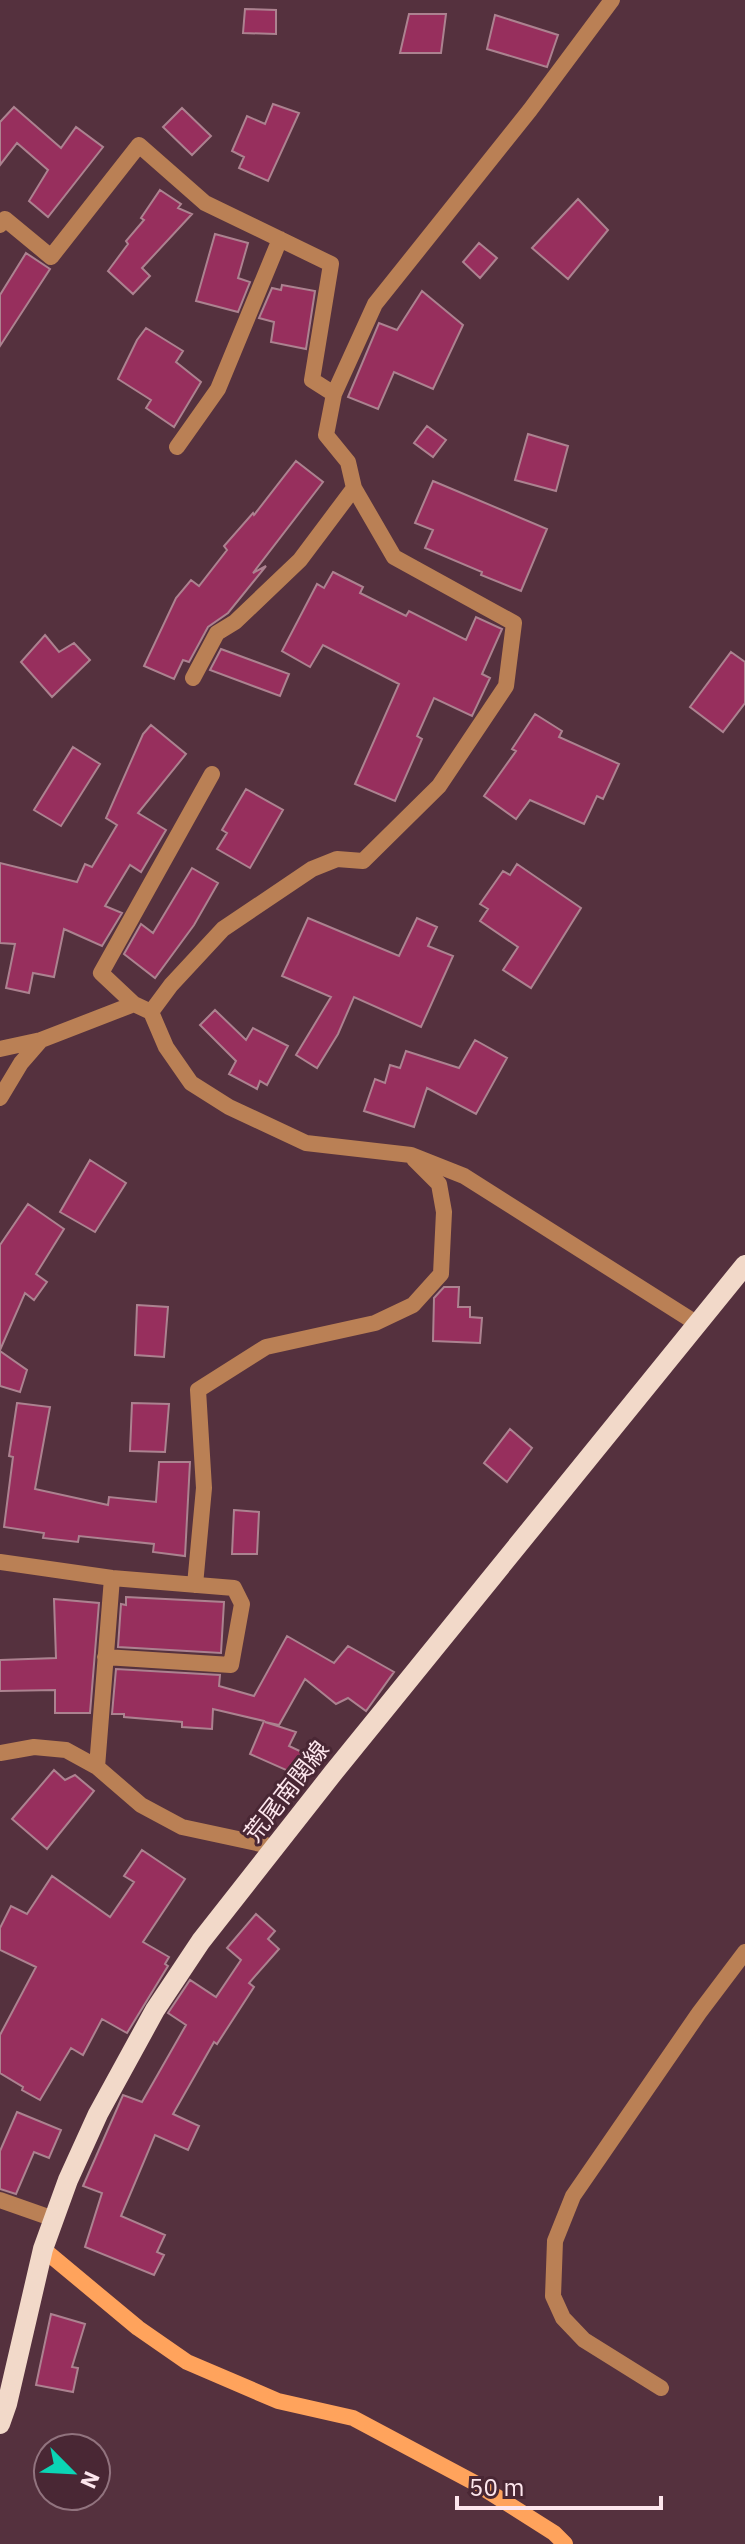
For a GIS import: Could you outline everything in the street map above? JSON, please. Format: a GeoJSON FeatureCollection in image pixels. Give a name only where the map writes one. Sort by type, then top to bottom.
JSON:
{"type":"FeatureCollection","features":[{"type":"Feature","properties":{"kind":"main road","name":"荒尾南関線"},"geometry":{"type":"LineString","coordinates":[[0,2424],[43,2249],[68,2180],[98,2114],[155,2010],[201,1941],[275,1847],[745,1265]]}},
{"type":"Feature","properties":{"kind":"street"},"geometry":{"type":"LineString","coordinates":[[151,1012],[171,985],[223,929],[312,869],[337,859],[363,861],[439,786],[506,686],[514,623],[394,557],[354,488],[348,462],[326,435],[334,394],[375,304],[530,110],[612,0]]}},
{"type":"Feature","properties":{"kind":"street"},"geometry":{"type":"LineString","coordinates":[[0,225],[5,219],[51,257],[139,145],[205,203],[331,264],[312,380],[334,394]]}},
{"type":"Feature","properties":{"kind":"street"},"geometry":{"type":"LineString","coordinates":[[177,447],[218,389],[280,239]]}},
{"type":"Feature","properties":{"kind":"street"},"geometry":{"type":"LineString","coordinates":[[193,678],[217,633],[235,622],[300,560],[354,488]]}},
{"type":"Feature","properties":{"kind":"street"},"geometry":{"type":"LineString","coordinates":[[212,774],[101,973],[134,1004],[151,1012],[166,1047],[191,1083],[229,1107],[306,1143],[411,1155],[464,1176],[696,1323]]}},
{"type":"Feature","properties":{"kind":"street"},"geometry":{"type":"LineString","coordinates":[[0,1049],[41,1040],[134,1004]]}},
{"type":"Feature","properties":{"kind":"street"},"geometry":{"type":"LineString","coordinates":[[0,1098],[21,1063],[41,1040]]}},
{"type":"Feature","properties":{"kind":"street"},"geometry":{"type":"LineString","coordinates":[[195,1585],[204,1488],[198,1390],[266,1347],[375,1323],[413,1305],[441,1274],[444,1212],[439,1184],[411,1155]]}},
{"type":"Feature","properties":{"kind":"street"},"geometry":{"type":"LineString","coordinates":[[0,1562],[112,1578],[234,1588],[242,1604],[231,1665],[105,1657]]}},
{"type":"Feature","properties":{"kind":"street"},"geometry":{"type":"LineString","coordinates":[[97,1767],[112,1578]]}},
{"type":"Feature","properties":{"kind":"street"},"geometry":{"type":"LineString","coordinates":[[0,1753],[34,1747],[66,1750],[97,1767],[141,1805],[182,1827],[275,1847]]}},
{"type":"Feature","properties":{"kind":"street"},"geometry":{"type":"LineString","coordinates":[[661,2388],[584,2340],[563,2318],[553,2296],[555,2241],[573,2196],[699,2013],[745,1952]]}},
{"type":"Feature","properties":{"kind":"street"},"geometry":{"type":"LineString","coordinates":[[0,2200],[54,2219]]}},
{"type":"Feature","properties":{"kind":"street"},"geometry":{"type":"LineString","coordinates":[[43,2249],[138,2328],[187,2362],[278,2401],[353,2418],[475,2483],[554,2533],[565,2544]]}},
{"type":"Feature","properties":{"kind":"building"},"geometry":{"type":"Polygon","coordinates":[[[245,9],[276,10],[276,34],[243,33],[245,9]]]}},
{"type":"Feature","properties":{"kind":"building"},"geometry":{"type":"Polygon","coordinates":[[[409,14],[446,14],[441,53],[400,53],[409,14]]]}},
{"type":"Feature","properties":{"kind":"building"},"geometry":{"type":"Polygon","coordinates":[[[495,15],[558,35],[547,67],[487,49],[495,15]]]}},
{"type":"Feature","properties":{"kind":"building"},"geometry":{"type":"Polygon","coordinates":[[[273,104],[299,113],[268,181],[239,168],[244,157],[232,151],[247,116],[265,124],[273,104]]]}},
{"type":"Feature","properties":{"kind":"building"},"geometry":{"type":"Polygon","coordinates":[[[14,107],[61,148],[76,127],[103,147],[48,217],[29,201],[48,170],[17,143],[0,165],[0,122],[14,107]]]}},
{"type":"Feature","properties":{"kind":"building"},"geometry":{"type":"Polygon","coordinates":[[[182,108],[211,136],[192,155],[163,127],[182,108]]]}},
{"type":"Feature","properties":{"kind":"building"},"geometry":{"type":"Polygon","coordinates":[[[160,190],[181,204],[178,208],[192,214],[142,268],[150,276],[133,294],[108,271],[128,244],[126,241],[144,220],[141,218],[160,190]]]}},
{"type":"Feature","properties":{"kind":"building"},"geometry":{"type":"Polygon","coordinates":[[[578,199],[608,230],[568,279],[532,248],[578,199]]]}},
{"type":"Feature","properties":{"kind":"building"},"geometry":{"type":"Polygon","coordinates":[[[215,234],[248,243],[238,278],[250,282],[238,312],[196,301],[215,234]]]}},
{"type":"Feature","properties":{"kind":"building"},"geometry":{"type":"Polygon","coordinates":[[[479,243],[497,258],[480,278],[463,262],[479,243]]]}},
{"type":"Feature","properties":{"kind":"building"},"geometry":{"type":"Polygon","coordinates":[[[26,253],[50,269],[0,346],[0,295],[26,253]]]}},
{"type":"Feature","properties":{"kind":"building"},"geometry":{"type":"Polygon","coordinates":[[[282,285],[315,291],[306,349],[271,342],[274,322],[259,318],[272,288],[281,290],[282,285]]]}},
{"type":"Feature","properties":{"kind":"building"},"geometry":{"type":"Polygon","coordinates":[[[422,291],[463,325],[433,389],[394,372],[378,409],[348,397],[379,323],[397,330],[422,291]]]}},
{"type":"Feature","properties":{"kind":"building"},"geometry":{"type":"Polygon","coordinates":[[[146,328],[183,351],[176,362],[201,382],[174,427],[146,408],[151,400],[118,379],[146,328]]]}},
{"type":"Feature","properties":{"kind":"building"},"geometry":{"type":"Polygon","coordinates":[[[427,426],[446,440],[433,457],[414,443],[427,426]]]}},
{"type":"Feature","properties":{"kind":"building"},"geometry":{"type":"Polygon","coordinates":[[[528,434],[568,446],[556,491],[515,480],[528,434]]]}},
{"type":"Feature","properties":{"kind":"building"},"geometry":{"type":"Polygon","coordinates":[[[296,461],[323,482],[253,573],[266,566],[228,613],[208,627],[189,662],[183,660],[174,679],[144,666],[176,598],[191,580],[199,586],[227,550],[224,546],[254,515],[296,461]]]}},
{"type":"Feature","properties":{"kind":"building"},"geometry":{"type":"Polygon","coordinates":[[[433,481],[547,529],[521,591],[425,548],[433,530],[415,523],[433,481]]]}},
{"type":"Feature","properties":{"kind":"building"},"geometry":{"type":"Polygon","coordinates":[[[333,572],[363,587],[360,593],[406,616],[409,611],[466,640],[476,617],[502,629],[482,674],[490,678],[472,716],[434,698],[417,736],[422,739],[395,801],[355,784],[399,684],[323,645],[310,667],[282,651],[317,584],[324,588],[333,572]]]}},
{"type":"Feature","properties":{"kind":"building"},"geometry":{"type":"Polygon","coordinates":[[[45,635],[59,652],[74,643],[90,660],[52,697],[21,662],[45,635]]]}},
{"type":"Feature","properties":{"kind":"building"},"geometry":{"type":"Polygon","coordinates":[[[221,649],[289,674],[280,696],[210,670],[221,649]]]}},
{"type":"Feature","properties":{"kind":"building"},"geometry":{"type":"Polygon","coordinates":[[[731,652],[745,662],[745,703],[723,732],[690,707],[731,652]]]}},
{"type":"Feature","properties":{"kind":"building"},"geometry":{"type":"Polygon","coordinates":[[[535,714],[562,731],[559,737],[619,764],[603,799],[597,796],[584,824],[530,800],[516,819],[484,796],[516,751],[512,749],[535,714]]]}},
{"type":"Feature","properties":{"kind":"building"},"geometry":{"type":"Polygon","coordinates":[[[151,725],[186,754],[138,813],[166,830],[141,872],[130,865],[105,906],[122,913],[102,946],[64,929],[54,977],[33,973],[29,993],[6,988],[15,944],[0,943],[0,863],[77,882],[85,864],[92,867],[117,825],[106,818],[143,734],[151,725]]]}},
{"type":"Feature","properties":{"kind":"building"},"geometry":{"type":"Polygon","coordinates":[[[73,747],[100,764],[61,826],[34,810],[73,747]]]}},
{"type":"Feature","properties":{"kind":"building"},"geometry":{"type":"Polygon","coordinates":[[[246,789],[283,810],[250,868],[217,849],[227,833],[222,830],[246,789]]]}},
{"type":"Feature","properties":{"kind":"building"},"geometry":{"type":"Polygon","coordinates":[[[517,864],[581,908],[531,988],[503,970],[518,947],[480,921],[488,909],[480,904],[503,871],[510,875],[517,864]]]}},
{"type":"Feature","properties":{"kind":"building"},"geometry":{"type":"Polygon","coordinates":[[[192,868],[218,883],[194,925],[155,978],[124,954],[141,924],[153,933],[192,868]]]}},
{"type":"Feature","properties":{"kind":"building"},"geometry":{"type":"Polygon","coordinates":[[[308,918],[399,956],[417,918],[437,927],[428,946],[453,956],[421,1027],[354,997],[338,1034],[317,1068],[296,1055],[331,997],[282,976],[308,918]]]}},
{"type":"Feature","properties":{"kind":"building"},"geometry":{"type":"Polygon","coordinates":[[[215,1010],[246,1040],[253,1028],[288,1046],[267,1085],[260,1081],[257,1089],[229,1074],[236,1061],[200,1025],[215,1010]]]}},
{"type":"Feature","properties":{"kind":"building"},"geometry":{"type":"Polygon","coordinates":[[[475,1040],[507,1058],[476,1114],[427,1088],[414,1127],[364,1111],[375,1079],[385,1083],[390,1065],[400,1068],[406,1051],[459,1068],[475,1040]]]}},
{"type":"Feature","properties":{"kind":"building"},"geometry":{"type":"Polygon","coordinates":[[[90,1160],[126,1183],[95,1232],[60,1212],[90,1160]]]}},
{"type":"Feature","properties":{"kind":"building"},"geometry":{"type":"Polygon","coordinates":[[[28,1204],[64,1229],[36,1274],[47,1282],[34,1300],[25,1293],[0,1350],[0,1245],[28,1204]]]}},
{"type":"Feature","properties":{"kind":"building"},"geometry":{"type":"Polygon","coordinates":[[[444,1287],[459,1287],[458,1307],[470,1307],[470,1317],[482,1318],[480,1343],[433,1341],[434,1298],[444,1287]]]}},
{"type":"Feature","properties":{"kind":"building"},"geometry":{"type":"Polygon","coordinates":[[[137,1305],[168,1307],[164,1357],[135,1355],[137,1305]]]}},
{"type":"Feature","properties":{"kind":"building"},"geometry":{"type":"Polygon","coordinates":[[[0,1351],[27,1370],[20,1392],[0,1386],[0,1351]]]}},
{"type":"Feature","properties":{"kind":"building"},"geometry":{"type":"Polygon","coordinates":[[[17,1403],[50,1407],[35,1489],[108,1505],[109,1497],[156,1502],[159,1462],[190,1462],[185,1556],[153,1552],[154,1544],[79,1536],[78,1542],[43,1538],[44,1533],[4,1527],[13,1457],[9,1456],[17,1403]]]}},
{"type":"Feature","properties":{"kind":"building"},"geometry":{"type":"Polygon","coordinates":[[[132,1403],[169,1404],[165,1452],[130,1451],[132,1403]]]}},
{"type":"Feature","properties":{"kind":"building"},"geometry":{"type":"Polygon","coordinates":[[[510,1429],[532,1448],[507,1482],[484,1463],[510,1429]]]}},
{"type":"Feature","properties":{"kind":"building"},"geometry":{"type":"Polygon","coordinates":[[[234,1510],[259,1512],[257,1554],[232,1554],[234,1510]]]}},
{"type":"Feature","properties":{"kind":"building"},"geometry":{"type":"Polygon","coordinates":[[[126,1597],[224,1602],[221,1653],[118,1647],[121,1604],[126,1605],[126,1597]]]}},
{"type":"Feature","properties":{"kind":"building"},"geometry":{"type":"Polygon","coordinates":[[[54,1599],[99,1603],[90,1713],[55,1713],[55,1690],[0,1691],[0,1660],[56,1658],[54,1599]]]}},
{"type":"Feature","properties":{"kind":"building"},"geometry":{"type":"Polygon","coordinates":[[[287,1636],[334,1663],[348,1646],[394,1672],[366,1711],[348,1698],[336,1704],[305,1679],[279,1725],[265,1722],[296,1732],[289,1746],[304,1753],[295,1774],[250,1754],[264,1721],[213,1709],[212,1729],[182,1727],[182,1722],[112,1714],[116,1669],[220,1675],[219,1686],[254,1696],[287,1636]]]}},
{"type":"Feature","properties":{"kind":"building"},"geometry":{"type":"Polygon","coordinates":[[[54,1770],[65,1780],[75,1775],[94,1791],[47,1849],[12,1819],[54,1770]]]}},
{"type":"Feature","properties":{"kind":"building"},"geometry":{"type":"Polygon","coordinates":[[[142,1850],[185,1879],[143,1942],[169,1957],[165,1964],[168,1966],[127,2033],[102,2019],[83,2055],[71,2048],[40,2100],[0,2073],[0,2035],[36,1967],[0,1950],[0,1928],[11,1906],[27,1914],[52,1876],[110,1917],[134,1882],[124,1876],[142,1850]]]}},
{"type":"Feature","properties":{"kind":"building"},"geometry":{"type":"Polygon","coordinates":[[[256,1914],[275,1931],[268,1939],[279,1949],[249,1983],[254,1987],[217,2044],[214,2042],[173,2114],[199,2126],[188,2150],[155,2135],[121,2216],[165,2235],[157,2252],[164,2255],[154,2275],[85,2247],[102,2193],[83,2186],[123,2095],[142,2102],[186,2025],[168,2013],[190,1980],[216,1997],[241,1960],[227,1948],[256,1914]]]}},
{"type":"Feature","properties":{"kind":"building"},"geometry":{"type":"Polygon","coordinates":[[[17,2112],[61,2130],[49,2158],[34,2152],[16,2194],[0,2189],[0,2151],[17,2112]]]}},
{"type":"Feature","properties":{"kind":"building"},"geometry":{"type":"Polygon","coordinates":[[[51,2314],[85,2324],[72,2367],[78,2368],[73,2392],[36,2385],[51,2314]]]}}]}
